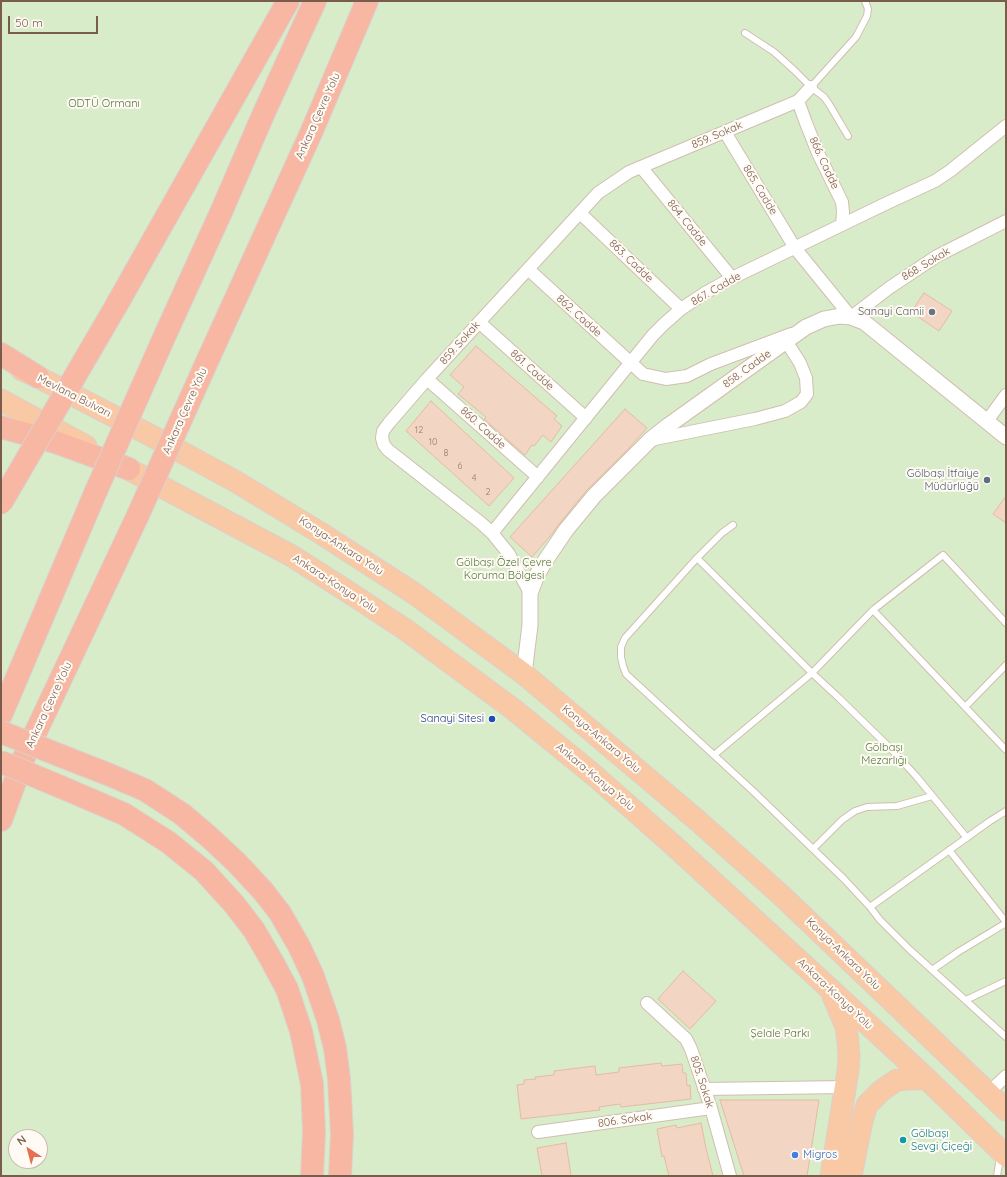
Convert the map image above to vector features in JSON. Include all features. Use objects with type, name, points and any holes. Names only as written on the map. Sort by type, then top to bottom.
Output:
[{"type":"highway","points":[[1,503],[116,306],[288,1]]},
{"type":"highway","points":[[1,715],[96,491],[315,1]]},
{"type":"highway","name":"Ankara Çevre Yolu","points":[[1,820],[24,757],[138,515],[311,133],[367,1]]},
{"type":"highway","points":[[1,354],[38,377]]},
{"type":"highway","name":"Mevlana Bulvarı","points":[[1,361],[38,377],[146,433]]},
{"type":"highway","points":[[1,400],[129,469]]},
{"type":"highway","points":[[1,427],[55,442],[129,469]]},
{"type":"highway","name":"Konya-Ankara Yolu","points":[[146,433],[235,481],[322,534],[415,594],[524,674],[698,821],[782,896],[1006,1110]]},
{"type":"highway","name":"Ankara-Konya Yolu","points":[[129,469],[298,560],[406,630],[507,705],[595,776],[678,849],[927,1079],[1003,1154]]},
{"type":"highway","points":[[1,732],[145,790],[182,814],[236,862],[263,891],[280,913],[299,946],[313,976],[328,1020],[335,1048],[339,1079],[342,1134],[340,1176]]},
{"type":"highway","points":[[1,762],[124,814],[168,842],[204,871],[234,904],[254,930],[286,989],[301,1031],[312,1084],[314,1132],[312,1176]]},
{"type":"highway","points":[[830,989],[843,1020],[848,1042],[849,1056],[831,1176]]},
{"type":"highway","points":[[851,1176],[862,1121],[867,1105],[881,1091],[897,1080],[927,1079]]},
{"type":"street","points":[[798,101],[811,87]]},
{"type":"street","name":"859. Sokak","points":[[524,674],[530,624],[530,593],[509,554],[492,533],[481,523],[388,450],[384,445],[382,438],[383,431],[478,322],[598,193],[629,172],[798,101]]},
{"type":"street","name":"866. Cadde","points":[[798,101],[818,153],[842,202],[842,225]]},
{"type":"street","name":"867. Cadde","points":[[492,533],[664,324],[681,310],[705,293],[732,278],[935,182],[1006,126]]},
{"type":"street","name":"865. Cadde","points":[[725,132],[795,248]]},
{"type":"street","name":"864. Cadde","points":[[641,167],[732,278]]},
{"type":"street","name":"863. Cadde","points":[[580,213],[681,310]]},
{"type":"street","name":"868. Sokak","points":[[851,317],[889,288],[936,256],[1006,222]]},
{"type":"street","points":[[795,248],[851,317]]},
{"type":"street","name":"862. Cadde","points":[[528,269],[643,374],[666,378],[687,376],[711,364],[799,331]]},
{"type":"street","name":"858. Cadde","points":[[530,593],[537,575],[545,561],[566,530],[594,496],[650,440],[799,331],[824,319],[840,316],[851,317],[864,322],[1006,436]]},
{"type":"street","name":"861. Cadde","points":[[478,322],[586,418]]},
{"type":"street","points":[[650,440],[763,417],[786,411],[801,402],[807,394],[806,378],[800,363],[786,341]]},
{"type":"street","name":"860. Cadde","points":[[427,379],[538,477]]},
{"type":"street","points":[[987,421],[1006,395]]},
{"type":"street","name":"805. Sokak","points":[[647,1003],[686,1040],[691,1049],[711,1108],[730,1176]]},
{"type":"street","points":[[988,1093],[1006,1076]]},
{"type":"street","points":[[704,1089],[845,1087]]},
{"type":"street","name":"806. Sokak","points":[[538,1132],[711,1108]]},
{"type":"lane","points":[[811,87],[856,37],[868,12],[865,1]]},
{"type":"lane","points":[[745,33],[774,52],[811,87],[824,97],[848,136]]},
{"type":"lane","points":[[733,525],[697,558],[625,638],[621,647],[621,657],[626,674],[813,849],[844,879],[880,920],[932,970],[1006,1037]]},
{"type":"lane","points":[[714,755],[812,673],[873,610],[943,556],[1006,623]]},
{"type":"lane","points":[[697,558],[812,673],[882,739],[916,776],[967,838]]},
{"type":"lane","points":[[873,610],[1006,750]]},
{"type":"lane","points":[[965,707],[1006,665]]},
{"type":"lane","points":[[813,849],[842,820],[855,811],[867,807],[897,806],[932,796]]},
{"type":"lane","points":[[870,907],[1006,811]]},
{"type":"lane","points":[[932,970],[1006,922],[949,850]]},
{"type":"lane","points":[[966,1000],[1006,981]]},
{"type":"lane","points":[[997,1176],[1003,1154]]},
{"type":"green space","name":"Gölbaşı Özel Çevre Koruma Bölgesi","points":[[1,1],[1006,1],[1006,1176],[1,1176]]},
{"type":"building","name":"Sanayi Camii","points":[[924,293],[952,311],[939,331],[911,312]]},
{"type":"building","points":[[476,346],[557,416],[554,419],[562,426],[551,442],[543,435],[534,446],[532,445],[525,455],[484,419],[486,417],[458,394],[464,387],[450,375]]},
{"type":"building","points":[[431,401],[514,478],[489,506],[406,431]]},
{"type":"building","points":[[625,409],[647,428],[587,490],[532,557],[510,537]]},
{"type":"building","points":[[1006,496],[1006,523],[993,514]]},
{"type":"building","points":[[683,971],[716,1001],[690,1029],[658,999]]},
{"type":"building","points":[[661,1063],[662,1066],[682,1064],[683,1073],[686,1073],[687,1086],[690,1085],[691,1099],[621,1107],[620,1104],[599,1107],[600,1110],[521,1119],[517,1085],[524,1084],[524,1080],[554,1075],[554,1071],[595,1066],[596,1075],[619,1072],[619,1068]]},
{"type":"building","points":[[720,1100],[819,1100],[807,1176],[744,1176]]},
{"type":"building","points":[[701,1123],[713,1176],[669,1176],[664,1156],[662,1157],[657,1129],[676,1125],[677,1128]]},
{"type":"building","points":[[566,1143],[571,1176],[542,1176],[537,1148]]},
{"type":"place","name":"Sanayi Camii","points":[[932,312]]},
{"type":"place","name":"Gölbaşı İtfaiye Müdürlüğü","points":[[987,480]]},
{"type":"place","name":"Sanayi Sitesi","points":[[492,719]]},
{"type":"place","name":"Gölbaşı Sevgi Çiçeği","points":[[903,1140]]},
{"type":"place","name":"Migros","points":[[795,1155]]},
{"type":"park label","name":"ODTÜ Ormanı","points":[[104,104]]},
{"type":"park label","name":"Gölbaşı Mezarlığı","points":[[884,754]]},
{"type":"park label","name":"Şelale Parkı","points":[[780,1034]]}]
